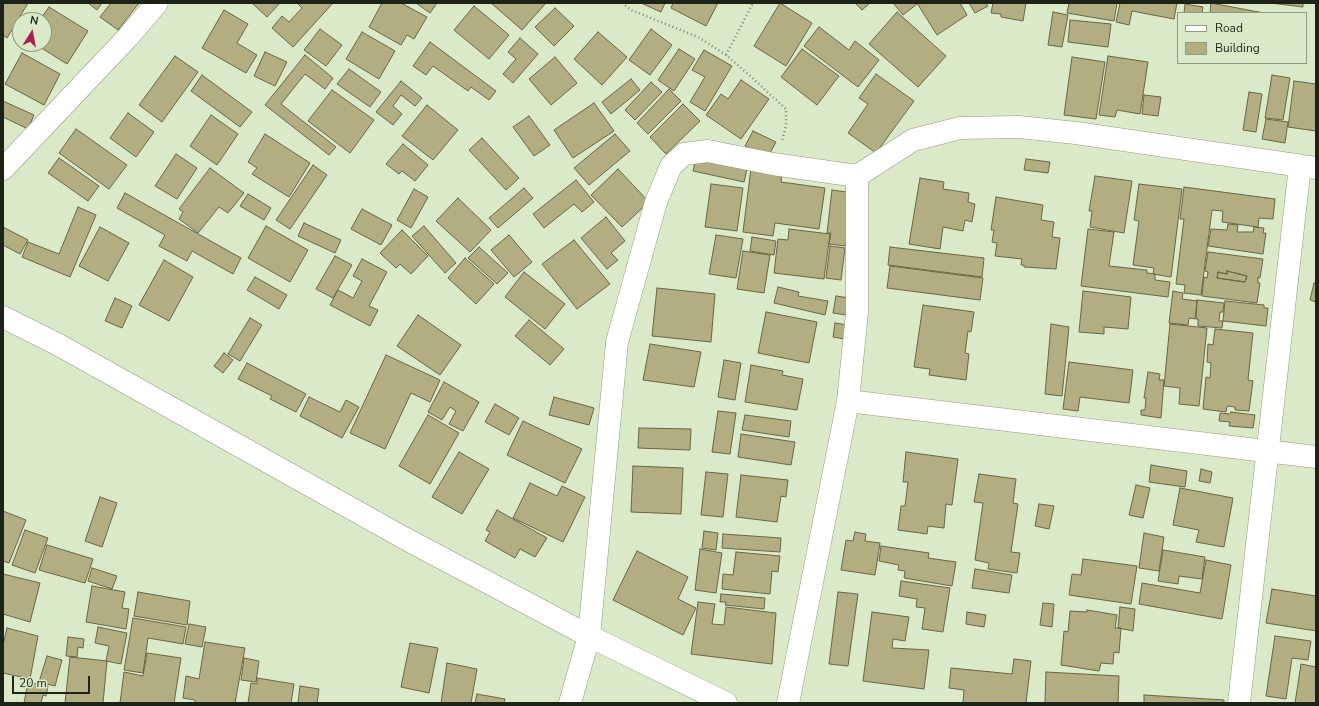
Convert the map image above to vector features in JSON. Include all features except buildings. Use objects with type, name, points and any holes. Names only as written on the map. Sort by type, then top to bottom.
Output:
[{"type":"street","points":[[3,169],[128,38],[157,3]]},
{"type":"street","points":[[570,703],[589,636],[617,342],[656,202],[671,166],[684,154],[708,151],[773,164],[857,176],[913,140],[960,128],[1019,127],[1076,133],[1308,167],[1267,450],[1239,703]]},
{"type":"street","points":[[788,703],[848,401],[857,313],[857,176]]},
{"type":"street","points":[[3,317],[57,344],[404,538],[589,636],[726,703]]},
{"type":"street","points":[[848,401],[1316,456]]},
{"type":"path","points":[[622,3],[631,10],[698,37],[726,55],[786,109],[786,125],[773,164]]},
{"type":"path","points":[[726,55],[753,3]]}]
